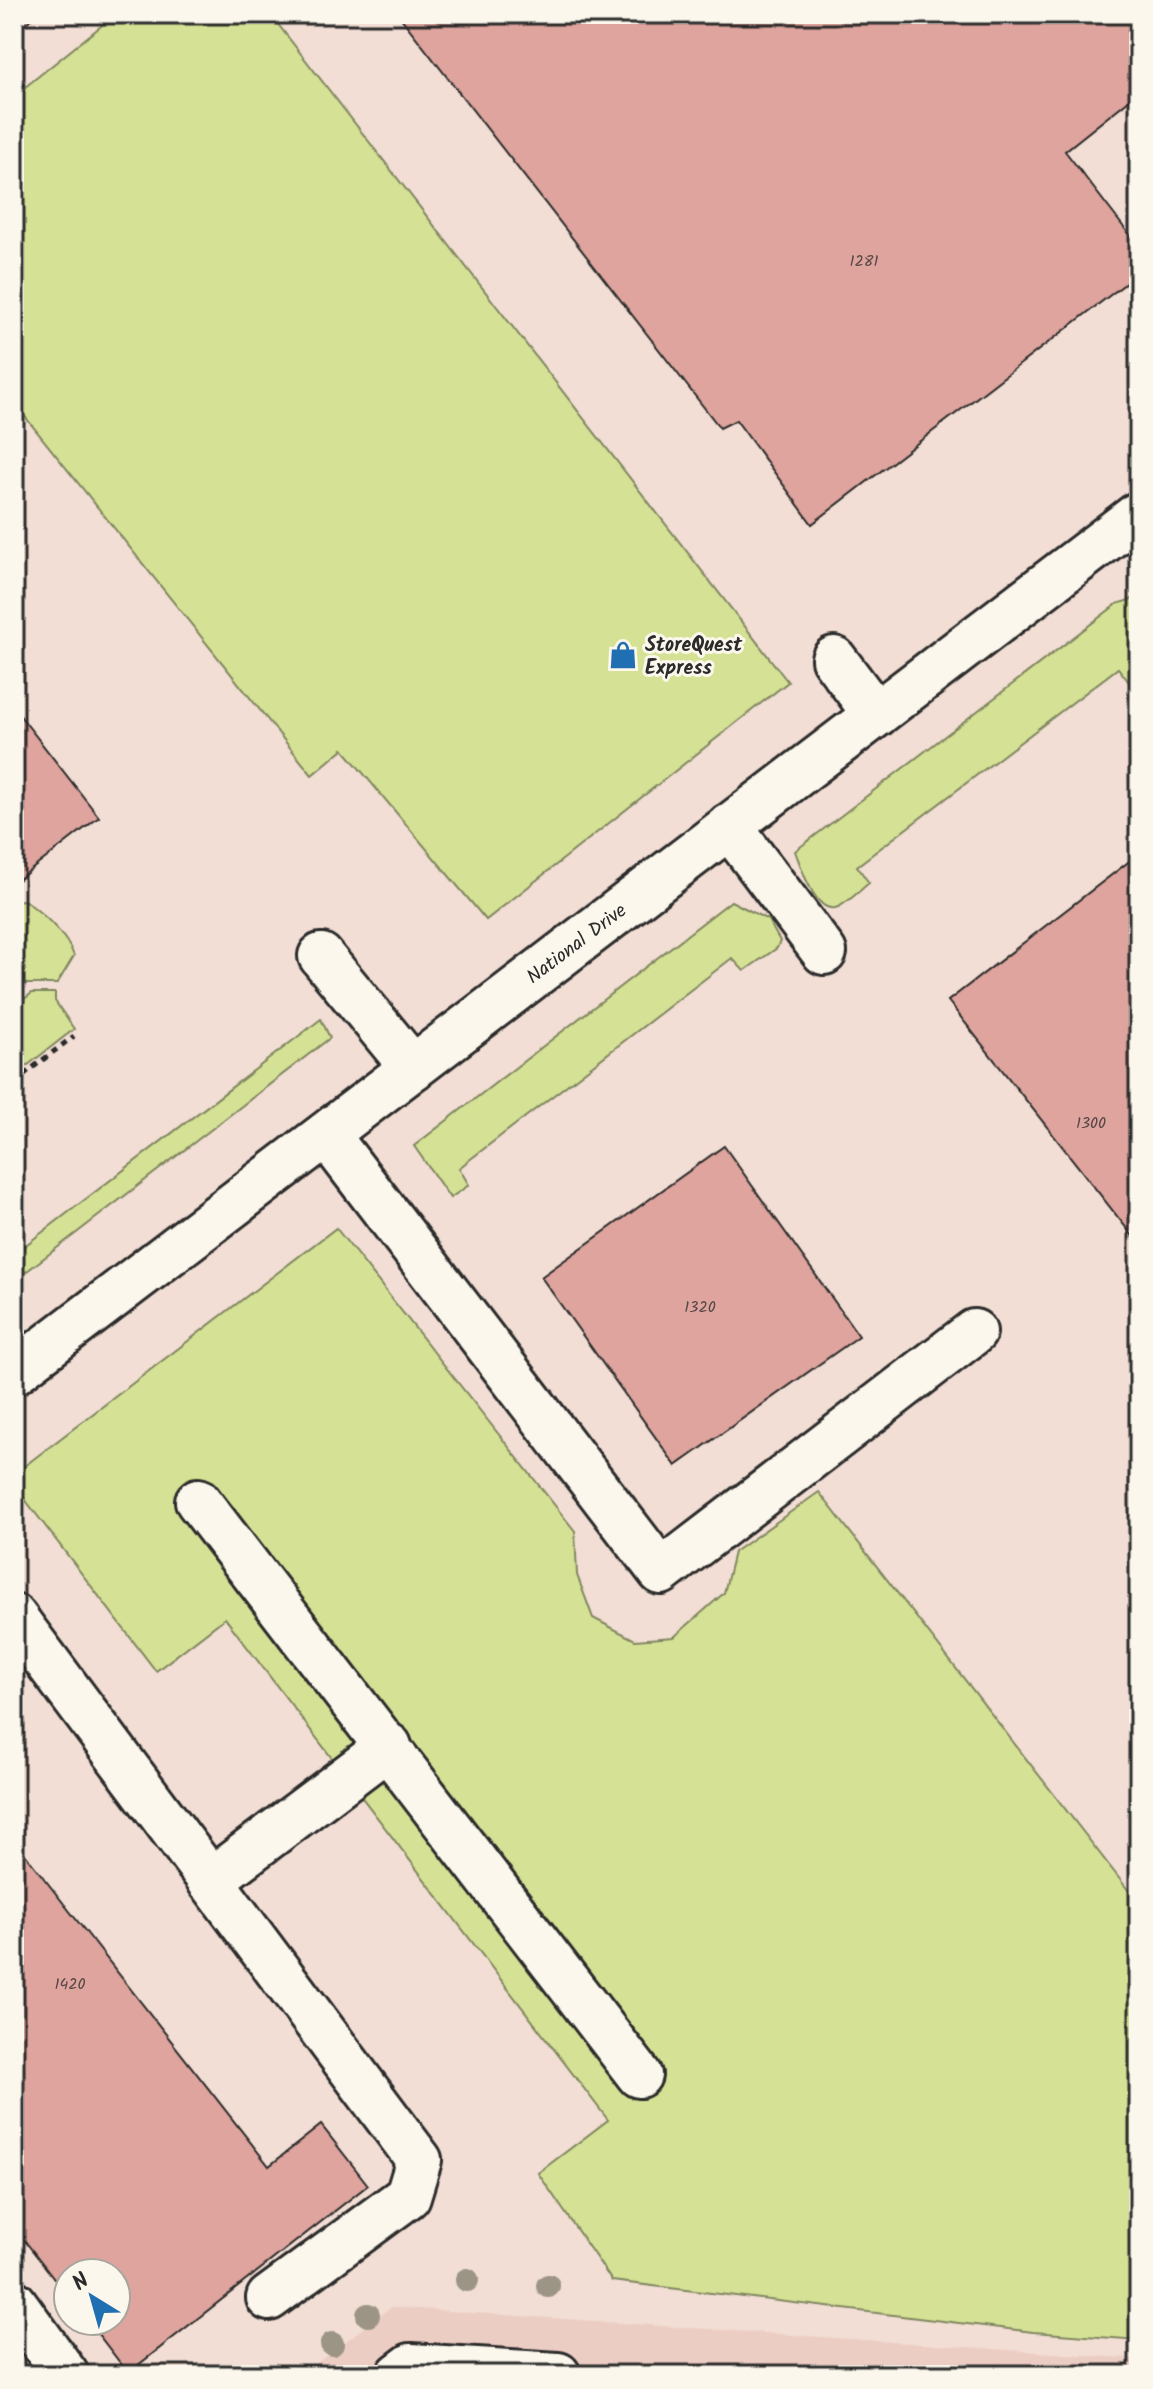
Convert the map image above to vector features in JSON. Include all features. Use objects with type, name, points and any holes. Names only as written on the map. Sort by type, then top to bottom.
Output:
[{"type":"street","name":"National Drive","points":[[14,1372],[1139,514]]},
{"type":"street","points":[[834,659],[876,715]]},
{"type":"street","points":[[729,826],[824,952]]},
{"type":"street","points":[[321,956],[413,1068]]},
{"type":"street","points":[[326,1134],[661,1572],[974,1332]]},
{"type":"street","points":[[198,1501],[639,2075]]},
{"type":"street","points":[[14,1617],[419,2160],[408,2196],[269,2298]]},
{"type":"street","points":[[210,1881],[389,1746]]},
{"type":"street","points":[[14,2303],[66,2375]]},
{"type":"street","points":[[399,2375],[411,2366],[558,2375]]},
{"type":"path","points":[[14,1082],[74,1036]]},
{"type":"shaded area","points":[[391,2307],[1139,2359],[1139,2375],[301,2375]]},
{"type":"green space","points":[[116,14],[270,14],[788,682],[486,920],[343,749],[312,775],[14,403],[14,96]]},
{"type":"green space","points":[[1139,597],[1139,688],[1136,691],[1118,668],[857,866],[869,883],[850,899],[830,908],[816,898],[795,851],[1117,604]]},
{"type":"green space","points":[[24,900],[59,932],[74,956],[57,984],[26,984],[14,969],[14,901]]},
{"type":"green space","points":[[731,901],[768,920],[780,941],[777,948],[744,971],[732,958],[459,1168],[469,1185],[450,1198],[414,1146]]},
{"type":"green space","points":[[32,993],[55,993],[55,1001],[74,1029],[14,1076],[14,1007]]},
{"type":"green space","points":[[321,1019],[330,1038],[14,1281],[14,1254]]},
{"type":"green space","points":[[336,1228],[575,1531],[577,1575],[593,1618],[635,1640],[674,1637],[724,1593],[734,1552],[819,1492],[1139,1904],[1139,2340],[1033,2332],[612,2281],[538,2173],[608,2120],[225,1618],[156,1671],[14,1485],[14,1474]]},
{"type":"building","points":[[14,14],[38,14],[14,32]]},
{"type":"building","points":[[398,14],[1139,14],[1139,92],[1065,151],[1139,247],[1139,273],[812,524],[736,420],[720,428]]},
{"type":"building","points":[[14,708],[99,817],[14,883]]},
{"type":"building","points":[[1131,860],[1139,870],[1139,1244],[948,1001]]},
{"type":"building","points":[[724,1146],[859,1336],[676,1466],[541,1277]]},
{"type":"building","points":[[14,1707],[25,1722],[14,1731]]},
{"type":"building","points":[[14,1840],[269,2166],[321,2125],[368,2185],[128,2373],[100,2337],[132,2337],[132,2257],[52,2257],[52,2276],[14,2227]]},
{"type":"place","name":"StoreQuest Express","points":[[623,655]]}]
